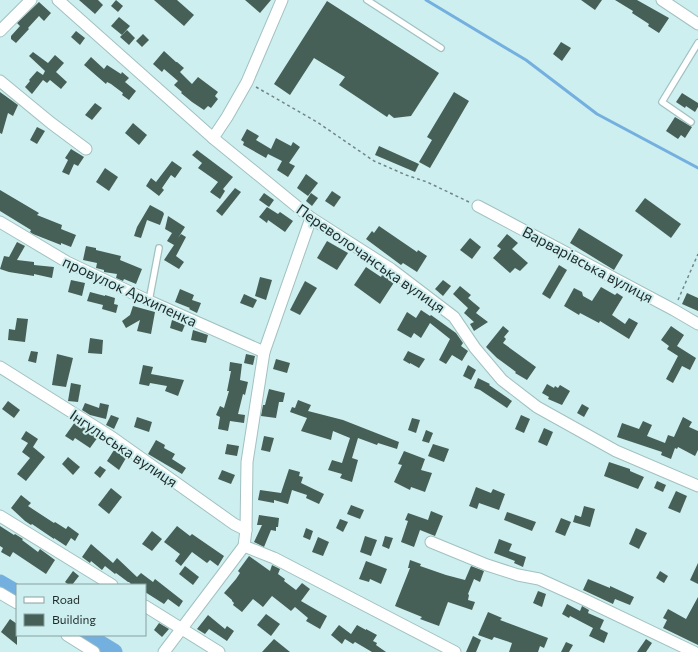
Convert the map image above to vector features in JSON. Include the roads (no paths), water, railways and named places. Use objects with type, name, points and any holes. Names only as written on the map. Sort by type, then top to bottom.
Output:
[{"type":"street","points":[[0,31],[31,0]]},
{"type":"street","name":"Переволочанська вулиця","points":[[58,0],[213,138],[310,218],[391,269],[454,317],[475,348],[502,380],[537,407],[616,452],[698,486]]},
{"type":"street","points":[[213,138],[247,82],[282,0]]},
{"type":"street","points":[[662,0],[698,24]]},
{"type":"street","points":[[0,81],[51,123],[86,149]]},
{"type":"street","name":"Варварівська вулиця","points":[[478,206],[698,324]]},
{"type":"street","points":[[164,652],[244,546],[246,530],[247,462],[264,352],[310,218]]},
{"type":"street","name":"провулок Архипенка","points":[[0,222],[67,262],[149,301],[264,352]]},
{"type":"street","name":"Інгульська вулиця","points":[[0,367],[113,438],[234,524],[246,530]]},
{"type":"street","points":[[0,516],[110,584]]},
{"type":"street","points":[[431,542],[487,565],[518,575],[539,579],[694,652]]},
{"type":"street","points":[[244,546],[274,558],[455,652]]},
{"type":"street","points":[[0,592],[16,602]]},
{"type":"street","points":[[146,607],[219,652]]},
{"type":"street","points":[[69,636],[94,652]]},
{"type":"lane","points":[[367,0],[441,48]]},
{"type":"lane","points":[[691,122],[662,102],[698,42]]},
{"type":"lane","points":[[149,301],[159,248]]},
{"type":"waterway","points":[[426,0],[526,60],[597,114],[698,168]]},
{"type":"waterway","points":[[0,583],[16,592]]},
{"type":"waterway","points":[[88,636],[114,652]]}]
